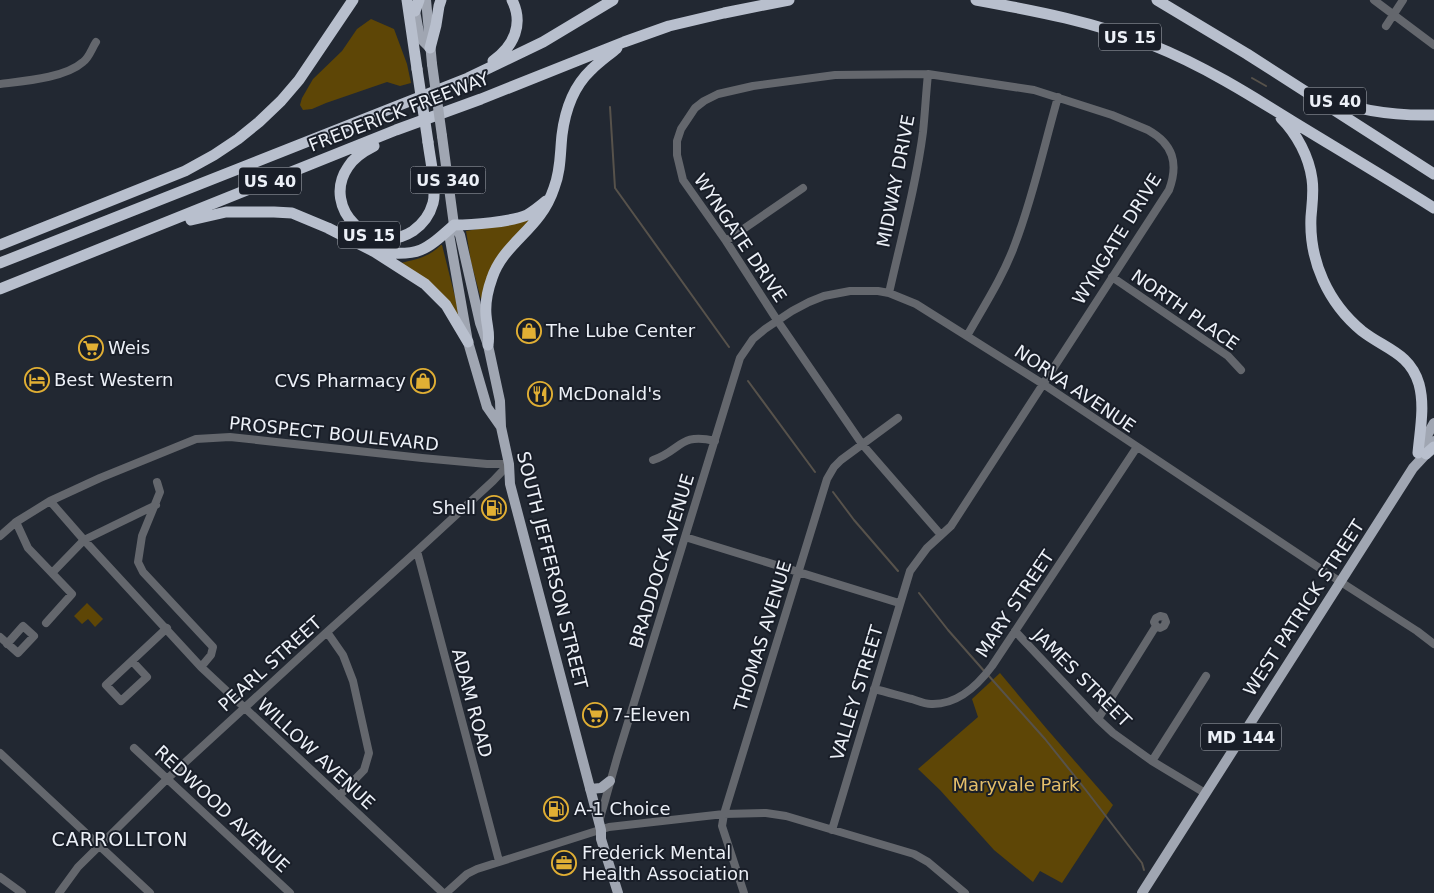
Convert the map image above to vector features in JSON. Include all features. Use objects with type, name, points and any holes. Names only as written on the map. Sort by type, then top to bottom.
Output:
[{"type":"highway","points":[[0,245],[184,171],[214,155],[238,139],[281,101],[299,80],[354,0]]},
{"type":"highway","name":"US 15","points":[[396,130],[378,144],[360,154],[349,165],[342,180],[341,196],[343,207],[358,228],[373,236],[389,238],[404,235],[418,226],[428,214],[434,194],[407,0]]},
{"type":"highway","points":[[414,6],[419,0]]},
{"type":"highway","points":[[430,48],[441,0]]},
{"type":"highway","points":[[468,78],[497,58],[511,44],[515,36],[518,19],[512,0]]},
{"type":"highway","name":"FREDERICK FREEWAY","points":[[0,263],[468,78],[543,42],[613,0]]},
{"type":"highway","name":"FREDERICK FREEWAY","points":[[0,289],[144,233],[396,130],[481,99],[624,42],[669,26],[789,0]]},
{"type":"highway","name":"US 15","points":[[976,0],[1090,23],[1174,54],[1272,108],[1434,208]]},
{"type":"highway","name":"US 15","points":[[1157,0],[1246,54],[1434,174]]},
{"type":"highway","points":[[488,345],[489,333],[486,308],[494,272],[504,254],[540,216],[554,188],[560,169],[564,121],[573,95],[592,68],[624,42]]},
{"type":"highway","name":"US 40","points":[[1246,54],[1307,90],[1342,104],[1394,114],[1434,114]]},
{"type":"highway","points":[[1272,108],[1291,128],[1309,166],[1314,195],[1311,218],[1312,244],[1318,268],[1328,291],[1353,323],[1373,339],[1406,360],[1417,378],[1426,451]]},
{"type":"highway","points":[[375,252],[405,254],[416,252],[434,243],[454,225],[468,225],[526,215],[549,199]]},
{"type":"highway","points":[[144,233],[226,212],[292,213],[328,228],[375,252],[412,275],[446,305],[468,342]]},
{"type":"highway","points":[[0,254],[24,254]]},
{"type":"main road","name":"US 340","points":[[426,0],[430,48]]},
{"type":"main road","name":"SOUTH JEFFERSON STREET","points":[[414,6],[420,38],[430,48],[454,225],[460,235],[480,323],[488,345],[500,401],[501,427],[509,464],[510,484],[600,827],[601,839],[618,893]]},
{"type":"main road","name":"SOUTH JEFFERSON STREET","points":[[454,225],[449,234],[468,342],[486,407],[501,427]]},
{"type":"main road","name":"WEST PATRICK STREET","points":[[1426,451],[1434,423]]},
{"type":"main road","name":"WEST PATRICK STREET","points":[[1142,893],[1413,468],[1434,441]]},
{"type":"main road","points":[[590,789],[601,788],[610,781]]},
{"type":"street","points":[[1374,0],[1434,45]]},
{"type":"street","points":[[1386,26],[1403,0]]},
{"type":"street","points":[[0,84],[44,77],[69,70],[84,62],[96,42]]},
{"type":"street","name":"WYNGATE DRIVE","points":[[913,565],[951,526],[1169,190],[1175,169],[1173,159],[1164,142],[1148,130],[1058,97],[1034,90],[928,74],[835,75],[753,86],[718,94],[704,101],[695,108],[681,129],[677,141],[677,155],[682,180],[726,241],[777,320],[862,444],[941,535]]},
{"type":"street","name":"MIDWAY DRIVE","points":[[889,293],[912,194],[923,132],[928,74]]},
{"type":"street","points":[[967,336],[998,280],[1014,246],[1027,210],[1058,97]]},
{"type":"street","points":[[726,241],[803,188]]},
{"type":"street","name":"NORTH PLACE","points":[[1112,277],[1228,356],[1240,370]]},
{"type":"street","name":"NORVA AVENUE","points":[[777,320],[809,302],[830,294],[850,291],[864,290],[889,293],[916,304],[1043,384],[1434,644]]},
{"type":"street","name":"BRADDOCK AVENUE","points":[[600,827],[610,781],[740,358],[753,339],[777,320]]},
{"type":"street","name":"THOMAS AVENUE","points":[[744,893],[722,826],[724,814],[827,478],[841,460],[898,418]]},
{"type":"street","name":"PROSPECT BOULEVARD","points":[[0,536],[16,522],[50,501],[100,478],[196,439],[230,436],[438,460],[509,464]]},
{"type":"street","points":[[653,460],[692,438],[705,438],[715,441]]},
{"type":"street","name":"MARY STREET","points":[[874,689],[928,704],[950,701],[970,690],[983,678],[1137,447]]},
{"type":"street","name":"PEARL STREET","points":[[59,893],[78,867],[167,779],[493,481],[509,464]]},
{"type":"street","points":[[157,482],[160,492],[142,536],[138,562],[144,572],[213,647],[211,655],[201,666]]},
{"type":"street","name":"WILLOW AVENUE","points":[[50,501],[201,666],[444,893]]},
{"type":"street","points":[[52,573],[84,540],[156,504]]},
{"type":"street","points":[[16,522],[28,548],[72,594],[46,623]]},
{"type":"street","points":[[685,537],[900,603]]},
{"type":"street","name":"ADAM ROAD","points":[[417,551],[499,862]]},
{"type":"street","name":"VALLEY STREET","points":[[832,830],[913,565]]},
{"type":"street","points":[[1098,719],[1156,626]]},
{"type":"street","points":[[132,661],[147,676],[121,701],[106,685],[167,628]]},
{"type":"street","name":"JAMES STREET","points":[[1015,631],[1098,719],[1124,742],[1152,762],[1205,793]]},
{"type":"street","points":[[327,632],[343,655],[353,681],[369,753],[364,770],[339,796]]},
{"type":"street","points":[[0,637],[7,644]]},
{"type":"street","points":[[1152,762],[1206,676]]},
{"type":"street","name":"REDWOOD AVENUE","points":[[134,748],[290,893]]},
{"type":"street","points":[[0,753],[150,893]]},
{"type":"street","points":[[444,893],[467,874],[600,827],[747,813],[786,816],[914,854],[928,862],[965,893]]},
{"type":"street","points":[[0,878],[22,893]]},
{"type":"green space","points":[[371,19],[394,29],[407,64],[411,83],[400,86],[387,82],[312,109],[303,110],[300,105],[302,98],[313,79],[342,51],[357,29]]},
{"type":"green space","points":[[535,215],[518,233],[482,303],[471,262],[466,231],[519,222]]},
{"type":"green space","points":[[441,245],[460,317],[401,263],[427,255]]},
{"type":"green space","points":[[87,603],[103,619],[95,627],[88,619],[82,624],[74,616]]},
{"type":"green space","name":"Maryvale Park","points":[[1000,673],[1113,805],[1062,883],[1040,871],[1033,882],[994,850],[940,790],[918,769],[978,717],[972,699]]},
{"type":"waterway","points":[[1252,78],[1266,86]]},
{"type":"waterway","points":[[610,107],[615,188],[729,347]]},
{"type":"waterway","points":[[748,381],[815,472]]},
{"type":"waterway","points":[[833,492],[854,520],[898,571]]},
{"type":"waterway","points":[[919,593],[985,672]]},
{"type":"waterway","points":[[988,675],[1045,739],[1142,863],[1144,870]]},
{"type":"place","name":"The Lube Center","points":[[529,331]]},
{"type":"place","name":"Weis","points":[[91,348]]},
{"type":"place","name":"Best Western","points":[[37,380]]},
{"type":"place","name":"CVS Pharmacy","points":[[423,381]]},
{"type":"place","name":"McDonald's","points":[[540,394]]},
{"type":"place","name":"Shell","points":[[494,508]]},
{"type":"place","name":"7-Eleven","points":[[595,715]]},
{"type":"place","name":"A-1 Choice","points":[[556,809]]},
{"type":"place","name":"Frederick Mental Health Association","points":[[564,863]]},
{"type":"district","name":"CARROLLTON","points":[[120,839]]}]
